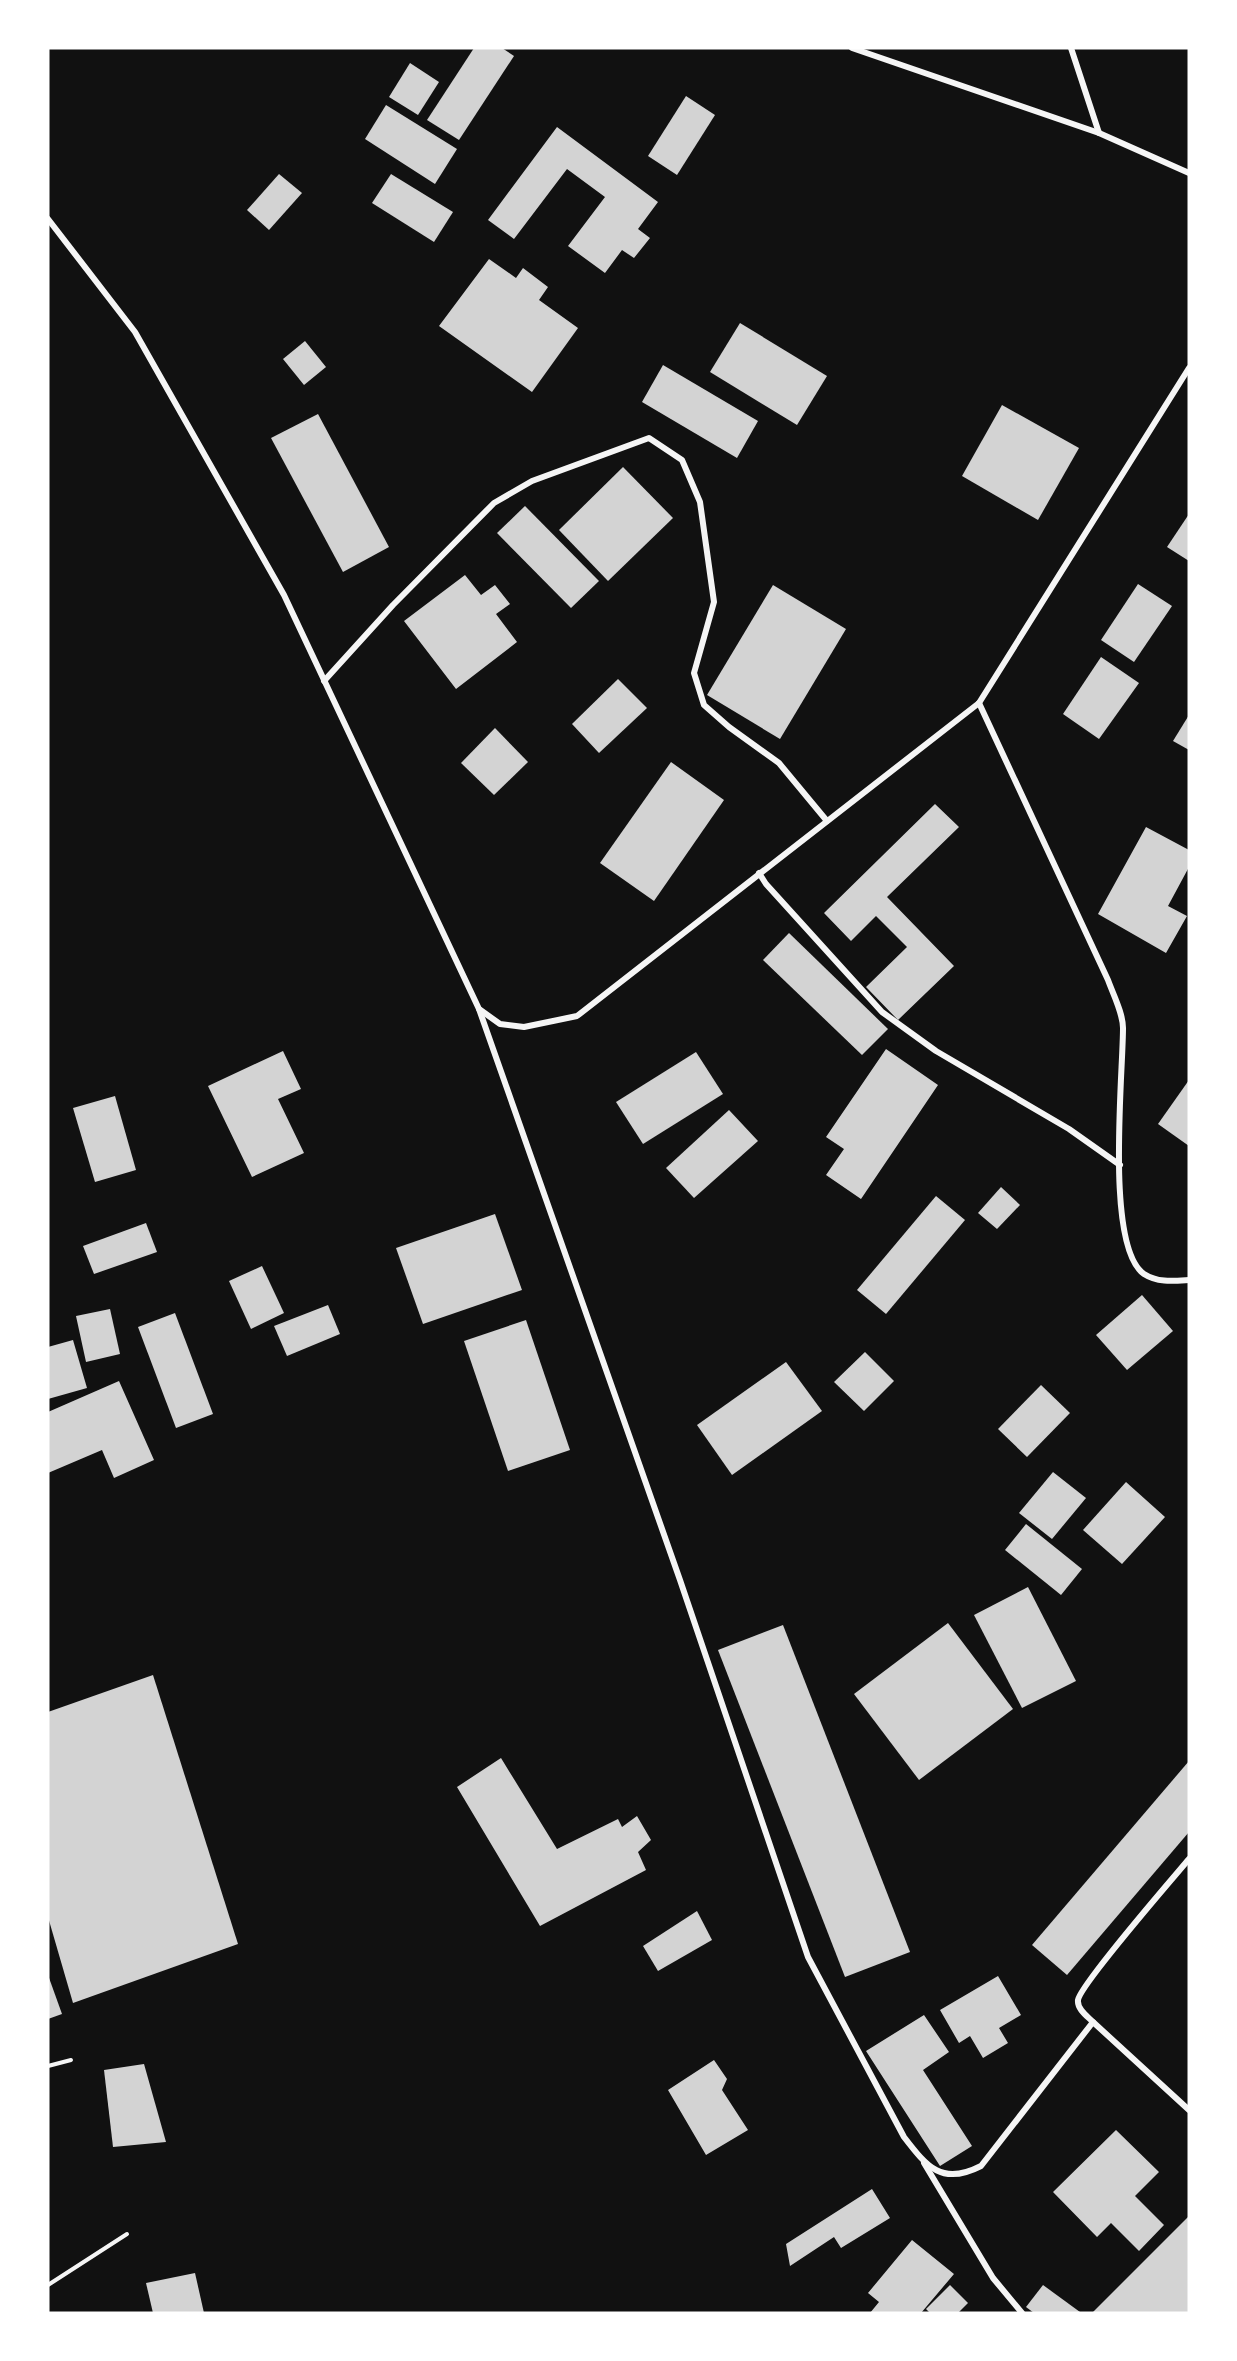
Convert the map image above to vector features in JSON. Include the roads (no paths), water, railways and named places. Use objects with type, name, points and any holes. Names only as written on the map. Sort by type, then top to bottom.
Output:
[{"type":"street","points":[[852,48],[1099,133],[1189,173]]},
{"type":"street","points":[[1071,48],[1099,133]]},
{"type":"street","points":[[48,219],[135,332],[284,595],[479,1009],[680,1580],[808,1957],[904,2137],[924,2162],[993,2278],[1022,2313]]},
{"type":"street","points":[[479,1009],[500,1024],[524,1027],[577,1016],[980,703],[1189,368]]},
{"type":"street","points":[[324,681],[393,605],[494,503],[532,481],[649,438],[682,460],[700,502],[714,602],[694,673],[705,705],[729,727],[779,763],[827,821]]},
{"type":"street","points":[[980,703],[1108,980],[1123,1025],[1119,1081],[1120,1192],[1128,1247],[1136,1266],[1145,1275],[1169,1282],[1189,1280]]},
{"type":"street","points":[[759,873],[774,893],[882,1012],[936,1051],[1069,1129],[1120,1165]]},
{"type":"street","points":[[1189,1859],[1095,1973],[1079,1996],[1078,2002],[1080,2008],[1093,2022],[1189,2110]]},
{"type":"street","points":[[924,2162],[946,2174],[965,2174],[981,2166],[1093,2022]]}]
